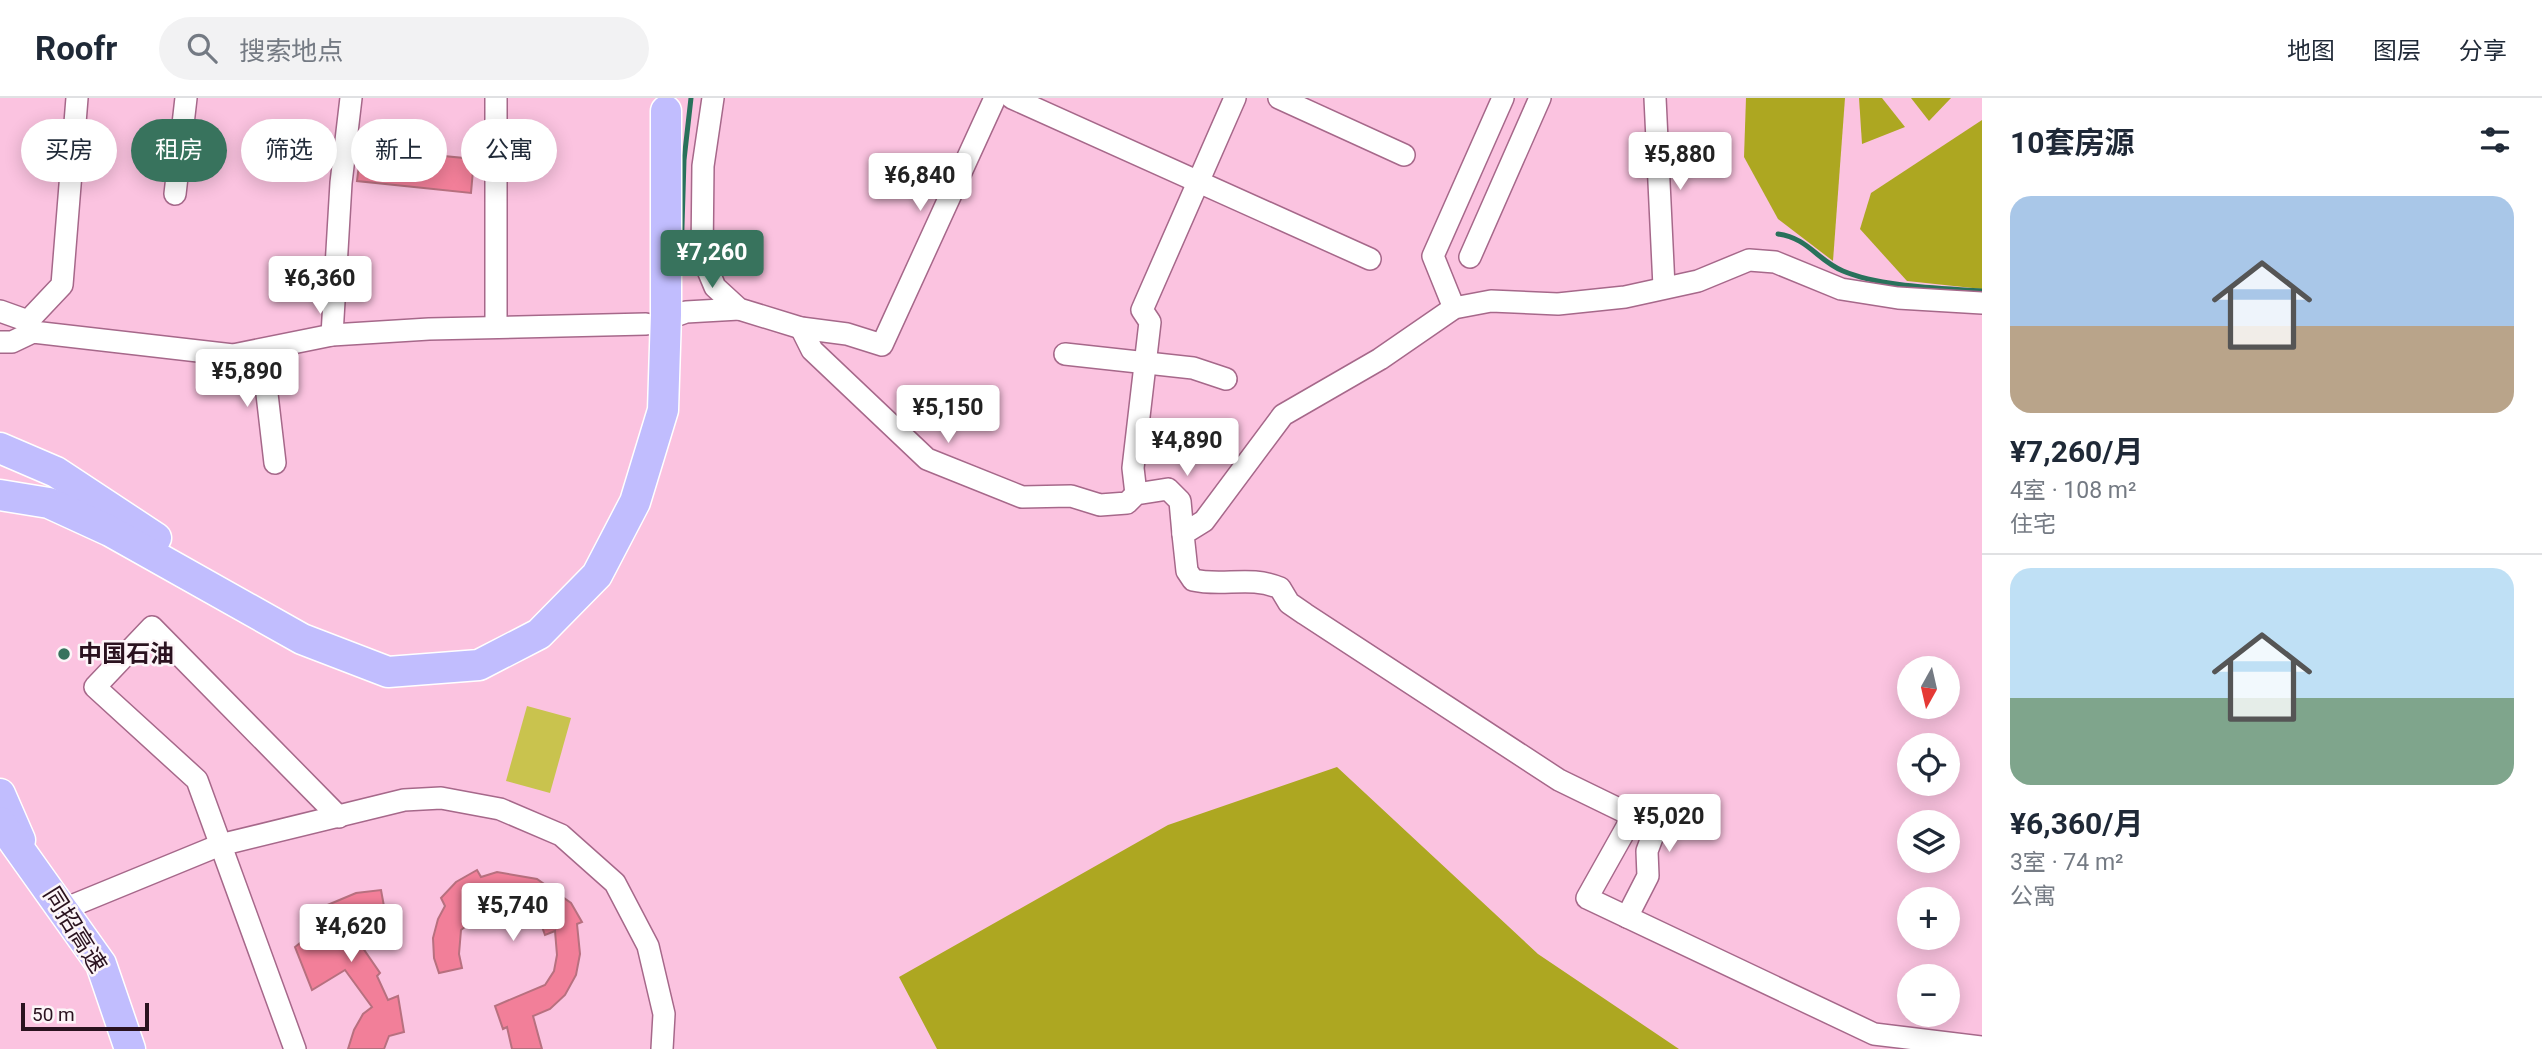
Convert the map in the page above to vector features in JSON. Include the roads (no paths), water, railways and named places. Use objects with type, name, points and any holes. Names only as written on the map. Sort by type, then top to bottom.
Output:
[{"type":"highway","points":[[0,448],[56,472],[125,515],[253,608],[302,639],[388,672],[479,666],[539,634],[597,575],[635,502],[663,410],[666,105]]},
{"type":"highway","points":[[0,495],[49,503],[110,531],[253,608]]},
{"type":"highway","points":[[0,794],[27,856]]},
{"type":"highway","name":"同招高速","points":[[0,822],[27,856],[101,964],[130,1049]]},
{"type":"street","points":[[0,342],[12,342],[30,327],[62,285],[77,98]]},
{"type":"street","points":[[175,194],[186,98]]},
{"type":"street","points":[[332,335],[341,183],[351,98]]},
{"type":"street","points":[[496,98],[496,327]]},
{"type":"street","points":[[713,98],[703,166],[702,256],[715,287],[739,309]]},
{"type":"street","points":[[679,315],[739,309],[801,328],[847,334],[882,345],[995,98]]},
{"type":"street","points":[[1012,98],[1370,259]]},
{"type":"street","points":[[1136,494],[1133,468],[1150,322],[1142,310],[1235,98]]},
{"type":"street","points":[[1279,98],[1404,155]]},
{"type":"street","points":[[1454,308],[1433,256],[1503,98]]},
{"type":"street","points":[[1470,257],[1540,98]]},
{"type":"street","points":[[1655,98],[1664,287]]},
{"type":"street","points":[[1183,534],[1204,521],[1283,415],[1380,359],[1454,308],[1491,301],[1558,304],[1625,297],[1698,281],[1749,260],[1774,262],[1841,289],[1898,298],[1982,303]]},
{"type":"street","points":[[0,311],[30,327],[233,355],[332,335],[496,327],[646,324]]},
{"type":"street","points":[[801,328],[812,350],[927,459],[1022,497],[1071,496],[1100,505],[1127,503],[1136,494],[1168,489],[1180,501],[1187,571],[1193,580],[1207,583],[1250,579],[1280,588],[1289,603],[1559,780],[1657,827],[1647,851],[1648,876],[1627,917]]},
{"type":"street","points":[[262,351],[275,463]]},
{"type":"street","points":[[1065,354],[1193,368],[1226,379]]},
{"type":"street","points":[[295,1049],[197,780],[95,687],[152,627],[339,817]]},
{"type":"street","points":[[64,909],[220,845],[404,800],[441,798],[500,809],[561,835],[615,883],[648,946],[664,1014],[662,1049]]},
{"type":"street","points":[[1633,816],[1587,898],[1874,1034],[1982,1046]]},
{"type":"waterway","points":[[681,259],[684,160],[691,98]]},
{"type":"waterway","points":[[1778,234],[1797,240],[1834,266],[1858,276],[1911,286],[1982,291]]},
{"type":"place","name":"中国石油","points":[[64,654]]}]
